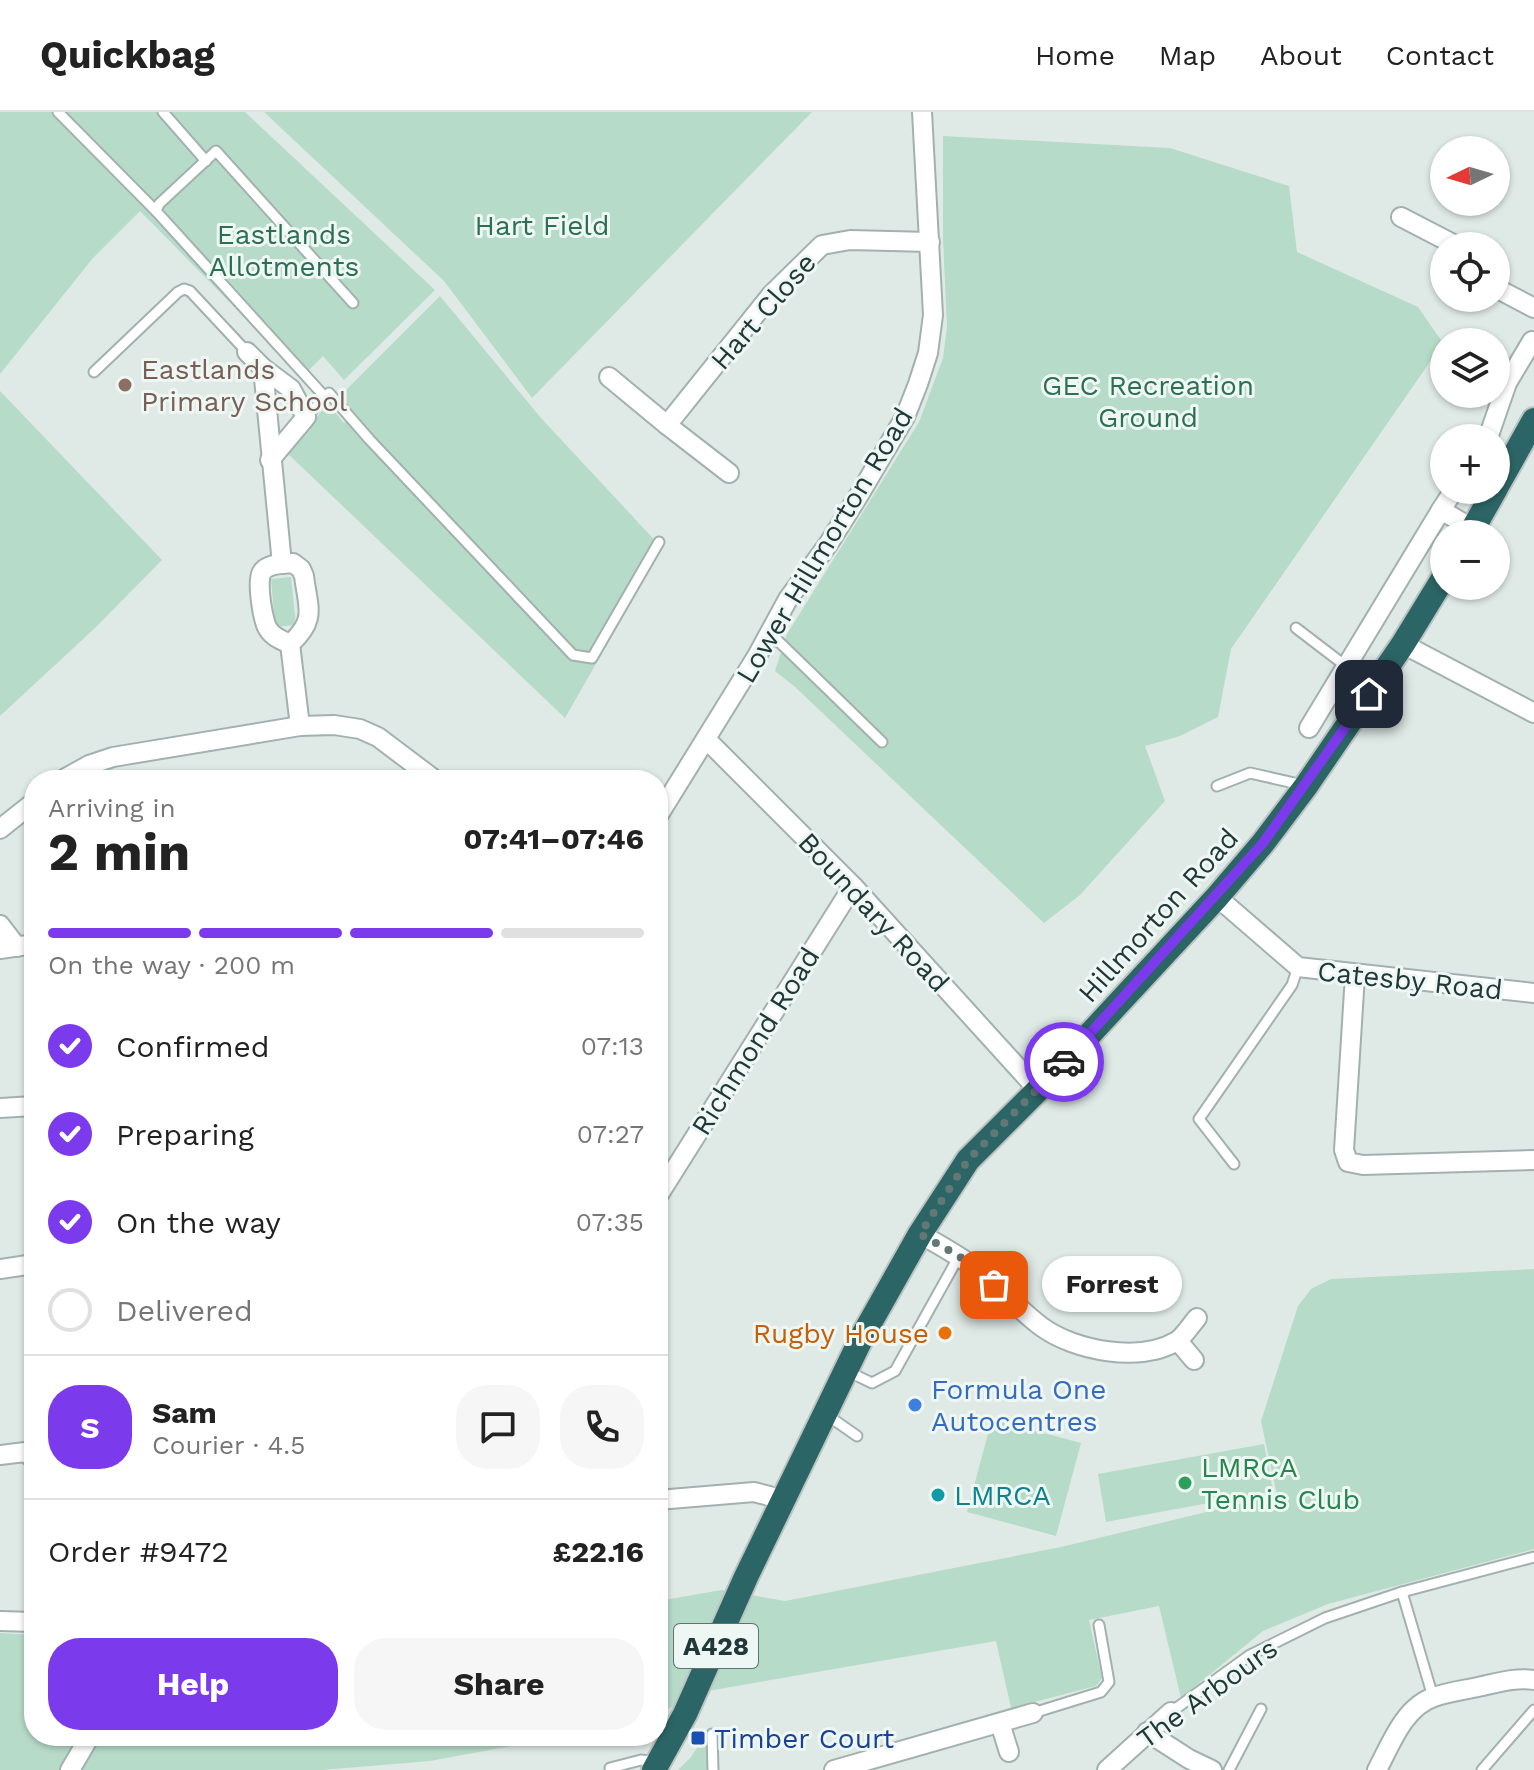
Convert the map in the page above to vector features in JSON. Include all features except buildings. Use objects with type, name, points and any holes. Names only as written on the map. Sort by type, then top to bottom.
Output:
[{"type":"highway","points":[[1510,462],[1534,420]]},
{"type":"highway","name":"Hillmorton Road","points":[[668,1744],[846,1370],[920,1234],[968,1160],[1038,1090],[1263,843],[1306,786],[1430,600]]},
{"type":"highway","name":"Hillmorton Road","points":[[656,1766],[667,1746]]},
{"type":"street","name":"Lower Hillmorton Road","points":[[668,800],[788,599],[829,543],[905,417],[928,353],[931,327],[930,242],[922,112]]},
{"type":"street","points":[[1401,217],[1430,232]]},
{"type":"street","name":"Hart Close","points":[[667,425],[772,294],[822,245],[850,240],[930,242]]},
{"type":"street","points":[[1510,295],[1534,308]]},
{"type":"street","points":[[1510,369],[1532,341]]},
{"type":"street","points":[[247,352],[291,389],[306,417],[270,460]]},
{"type":"street","points":[[263,368],[282,564]]},
{"type":"street","points":[[609,377],[729,473]]},
{"type":"street","points":[[1309,728],[1445,504]]},
{"type":"street","points":[[1441,510],[1455,520]]},
{"type":"street","points":[[293,563],[304,576],[310,621],[303,633],[290,644],[275,637],[265,627],[259,579],[262,571],[271,565],[293,563]]},
{"type":"street","points":[[290,644],[300,726]]},
{"type":"street","points":[[1403,644],[1534,713]]},
{"type":"street","points":[[80,770],[113,757],[300,726],[334,725],[360,729],[378,737],[422,770]]},
{"type":"street","name":"Boundary Road","points":[[706,739],[853,886],[1038,1090]]},
{"type":"street","points":[[0,829],[24,810]]},
{"type":"street","name":"Richmond Road","points":[[668,1180],[853,886]]},
{"type":"street","name":"Catesby Road","points":[[1217,897],[1298,967],[1534,993]]},
{"type":"street","points":[[0,925],[17,947]]},
{"type":"street","points":[[1355,975],[1344,1150],[1348,1162],[1363,1165],[1534,1160]]},
{"type":"street","points":[[0,1108],[24,1107]]},
{"type":"street","points":[[920,1234],[978,1270],[1043,1328],[1093,1349],[1111,1352],[1147,1350],[1178,1341],[1197,1318]]},
{"type":"street","points":[[0,1269],[24,1265]]},
{"type":"street","points":[[1178,1341],[1194,1360]]},
{"type":"street","points":[[0,1455],[24,1453]]},
{"type":"street","points":[[668,1499],[754,1492],[784,1500]]},
{"type":"street","points":[[0,1621],[24,1622]]},
{"type":"street","points":[[1377,1770],[1408,1716],[1420,1703],[1433,1697],[1507,1680],[1534,1680]]},
{"type":"street","name":"The Arbours","points":[[1107,1770],[1171,1712]]},
{"type":"street","points":[[834,1770],[992,1732],[1033,1713]]},
{"type":"street","points":[[992,1732],[1009,1752]]},
{"type":"street","points":[[1147,1732],[1187,1765],[1212,1770]]},
{"type":"street","points":[[70,1770],[84,1746]]},
{"type":"lane","points":[[58,112],[156,211],[325,397]]},
{"type":"lane","points":[[163,112],[206,161]]},
{"type":"lane","points":[[156,211],[159,204],[216,151],[353,303]]},
{"type":"lane","points":[[94,372],[184,289],[190,291],[247,352]]},
{"type":"lane","points":[[306,417],[329,393],[573,655],[592,658],[659,542]]},
{"type":"lane","points":[[1296,628],[1347,667]]},
{"type":"lane","points":[[770,633],[882,742]]},
{"type":"lane","points":[[1217,786],[1250,773],[1306,786]]},
{"type":"lane","points":[[1234,1164],[1199,1119],[1292,985],[1298,967]]},
{"type":"lane","points":[[846,1370],[872,1383],[895,1371],[959,1256]]},
{"type":"lane","points":[[824,1414],[857,1436]]},
{"type":"lane","name":"The Arbours","points":[[1171,1712],[1250,1655],[1325,1618],[1402,1592],[1534,1557]]},
{"type":"lane","points":[[1402,1592],[1433,1697]]},
{"type":"lane","points":[[1033,1713],[1101,1692],[1109,1682],[1099,1625]]},
{"type":"lane","points":[[1229,1770],[1261,1709]]},
{"type":"lane","points":[[1482,1770],[1534,1710]]},
{"type":"lane","points":[[712,1734],[713,1770]]},
{"type":"lane","points":[[610,1768],[641,1760],[656,1766]]},
{"type":"green space","name":"Eastlands Allotments","points":[[0,112],[245,112],[435,290],[344,380],[323,356],[308,371],[267,324],[259,332],[140,211],[93,258],[0,374]]},
{"type":"green space","name":"Hart Field","points":[[264,112],[812,112],[532,398],[444,281]]},
{"type":"green space","name":"GEC Recreation Ground","points":[[943,136],[1170,148],[1289,186],[1297,252],[1418,307],[1433,328],[1430,328],[1430,362],[1231,649],[1218,717],[1180,736],[1145,746],[1165,801],[1080,895],[1044,923],[775,671],[787,634],[919,422],[943,358],[947,326]]},
{"type":"green space","points":[[440,296],[541,418],[662,548],[565,718],[286,452],[328,404],[344,423],[353,414],[340,396]]},
{"type":"green space","points":[[0,391],[162,560],[95,628],[0,716]]},
{"type":"green space","points":[[291,577],[296,625],[275,627],[271,579]]},
{"type":"green space","points":[[1534,1269],[1534,1549],[1328,1604],[1263,1631],[1181,1698],[1159,1606],[1089,1620],[1102,1678],[1096,1686],[1011,1708],[996,1641],[702,1692],[668,1709],[668,1599],[722,1590],[785,1601],[1061,1547],[1277,1495],[1261,1421],[1298,1306],[1311,1289],[1331,1279]]},
{"type":"green space","points":[[992,1419],[1081,1443],[1056,1536],[967,1512]]},
{"type":"green space","name":"LMRCA Tennis Club","points":[[1264,1444],[1273,1491],[1106,1522],[1098,1474]]},
{"type":"green space","points":[[0,1633],[24,1634],[24,1746],[511,1746],[430,1761],[322,1770],[0,1770]]},
{"type":"green space","points":[[707,1732],[709,1770],[678,1770],[691,1757]]},
{"type":"way so far","points":[[994,1285],[959,1256],[920,1234],[968,1160],[1064,1062]]},
{"type":"place","name":"Eastlands Primary School","points":[[125,385]]},
{"type":"place","name":"Forrest","points":[[994,1285]]},
{"type":"place","name":"Rugby House","points":[[945,1333]]},
{"type":"place","name":"Formula One Autocentres","points":[[915,1405]]},
{"type":"place","name":"LMRCA Tennis Club","points":[[1185,1483]]},
{"type":"place","name":"LMRCA","points":[[938,1495]]},
{"type":"place","name":"Timber Court","points":[[698,1738]]},
{"type":"route","points":[[1064,1062],[1263,843],[1369,694]]}]
